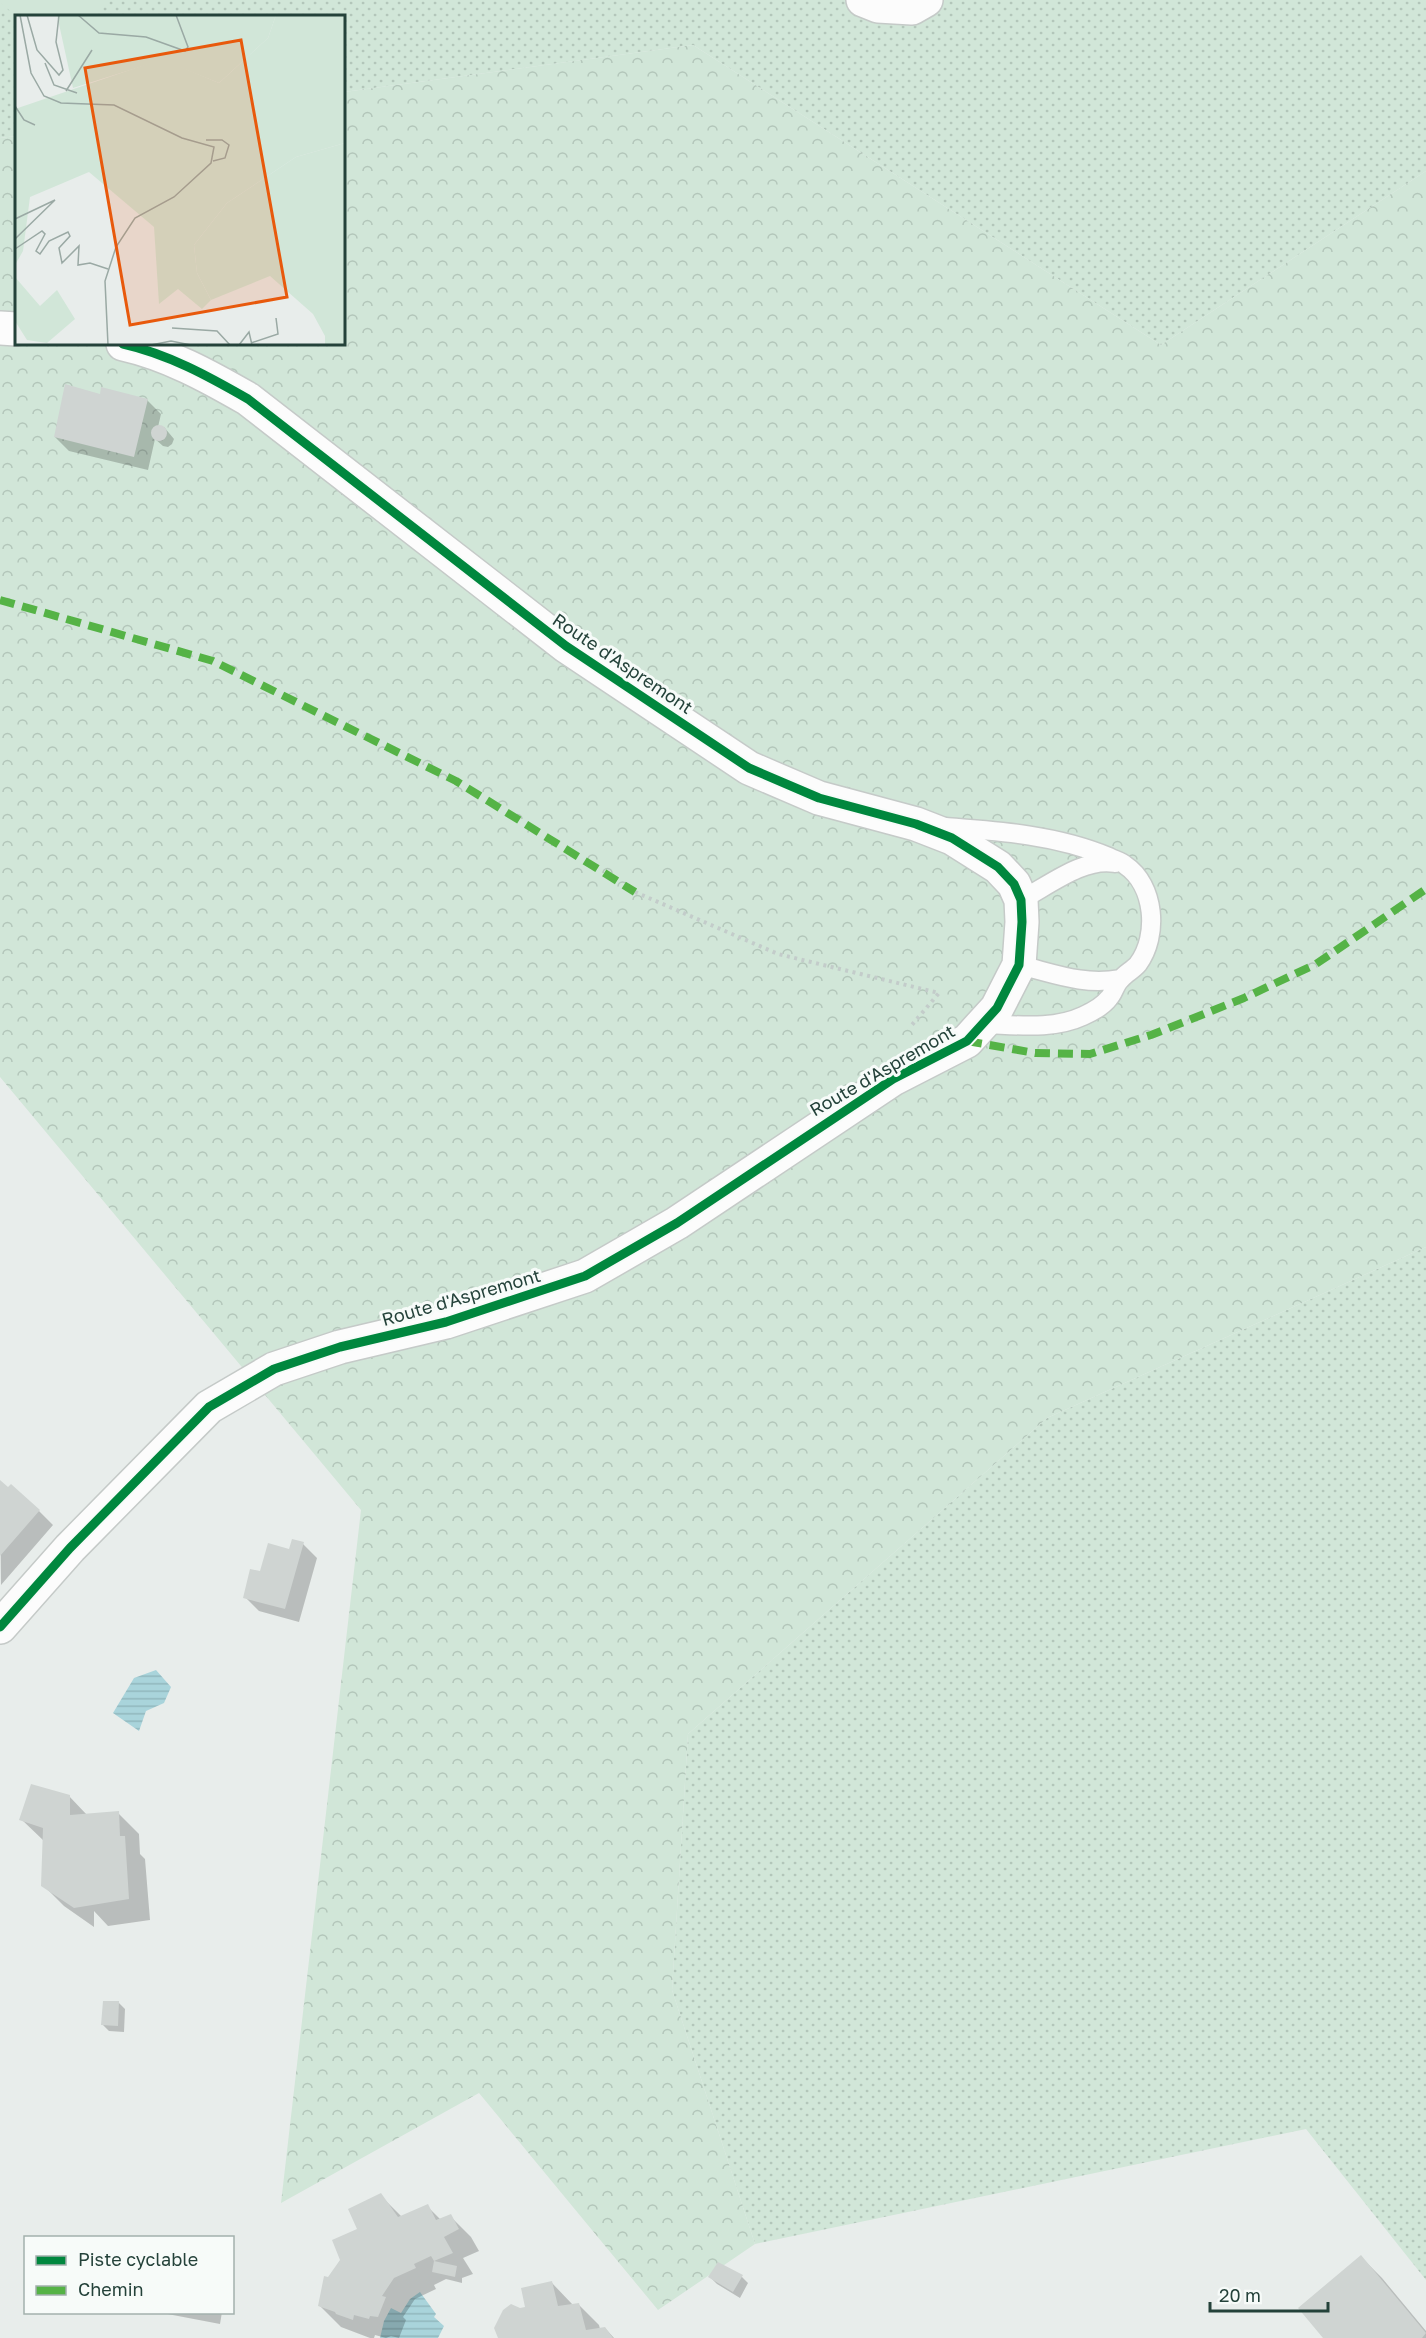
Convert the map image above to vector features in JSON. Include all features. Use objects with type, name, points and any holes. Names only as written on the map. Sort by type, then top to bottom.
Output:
[{"type":"street","points":[[863,0],[878,6],[912,8],[926,0]]},
{"type":"street","points":[[0,328],[15,329]]},
{"type":"street","name":"Route d'Aspremont","points":[[0,1627],[70,1548],[209,1407],[274,1369],[340,1347],[446,1322],[585,1276],[677,1223],[826,1121],[893,1079],[967,1041],[998,1008],[1019,965],[1021,900],[1014,884],[998,867],[952,838],[916,824],[819,798],[749,768],[566,646],[248,399],[195,369],[146,349],[128,345]]},
{"type":"lane","points":[[916,824],[1031,836],[1080,847],[1125,865],[1138,878],[1146,891],[1150,904],[1150,936],[1139,963],[1120,979],[1109,999],[1097,1009],[1066,1023],[984,1024]]},
{"type":"lane","points":[[1021,900],[1072,871],[1090,864],[1108,861],[1125,865]]},
{"type":"lane","points":[[1019,965],[1088,982],[1120,979]]},
{"type":"path","points":[[635,892],[778,954],[939,993],[910,1028]]},
{"type":"green space","points":[[0,0],[1426,0],[1426,171],[1161,345],[693,45],[345,92],[345,15],[15,15],[15,136],[0,138]]},
{"type":"green space","points":[[0,0],[106,0],[93,15],[16,15],[0,3]]},
{"type":"green space","points":[[693,45],[1161,345],[1426,171],[1426,1247],[1047,1418],[688,1734],[672,1990],[755,2244],[658,2310],[479,2093],[281,2203],[361,1510],[0,1077],[0,138],[15,136],[15,345],[345,345],[345,92]]},
{"type":"green space","points":[[1426,1247],[1426,2280],[1306,2129],[755,2244],[672,1990],[688,1734],[1047,1418]]},
{"type":"water","points":[[156,1670],[171,1687],[164,1703],[146,1711],[139,1731],[113,1713],[134,1678]]},
{"type":"water","points":[[420,2292],[436,2314],[434,2317],[444,2326],[438,2338],[380,2338],[384,2321],[391,2308],[401,2313],[410,2299]]},
{"type":"building","points":[[65,384],[100,394],[101,387],[148,399],[134,457],[54,437]]},
{"type":"building","points":[[159,425],[165,427],[167,433],[165,439],[159,441],[153,439],[151,433],[153,427]]},
{"type":"building","points":[[0,1480],[8,1487],[11,1484],[40,1510],[0,1556]]},
{"type":"building","points":[[292,1539],[304,1542],[285,1609],[243,1598],[250,1569],[260,1571],[268,1543],[289,1549]]},
{"type":"building","points":[[31,1784],[70,1795],[70,1815],[119,1811],[120,1836],[125,1836],[129,1899],[74,1908],[41,1886],[43,1828],[19,1820]]},
{"type":"building","points":[[103,2001],[119,2001],[118,2026],[101,2025]]},
{"type":"building","points":[[381,2193],[398,2217],[428,2204],[436,2220],[451,2214],[459,2229],[444,2237],[453,2253],[434,2261],[431,2256],[414,2264],[416,2268],[394,2278],[382,2296],[386,2297],[378,2317],[370,2316],[369,2319],[354,2315],[353,2320],[318,2306],[324,2276],[328,2277],[340,2260],[332,2240],[357,2229],[348,2209]]},
{"type":"building","points":[[1361,2255],[1426,2333],[1422,2338],[1323,2338],[1298,2308]]},
{"type":"building","points":[[434,2261],[457,2266],[455,2277],[432,2272]]},
{"type":"building","points":[[718,2262],[743,2275],[733,2292],[708,2277]]},
{"type":"building","points":[[552,2281],[558,2306],[579,2303],[586,2330],[605,2327],[613,2338],[498,2338],[494,2328],[503,2310],[511,2304],[520,2308],[525,2307],[521,2288]]},
{"type":"marked path","points":[[0,600],[213,661],[456,781],[635,892]]},
{"type":"marked path","points":[[967,1041],[1035,1053],[1090,1054],[1151,1035],[1244,998],[1316,964],[1426,889]]},
{"type":"cycle path","points":[[0,1627],[70,1548],[209,1407],[274,1369],[340,1347],[446,1322],[585,1276],[677,1223],[893,1079],[967,1041],[997,1008],[1019,965],[1021,900],[1014,884],[998,867],[952,838],[916,824],[819,798],[749,768],[566,646],[248,399],[172,360],[127,345]]}]
